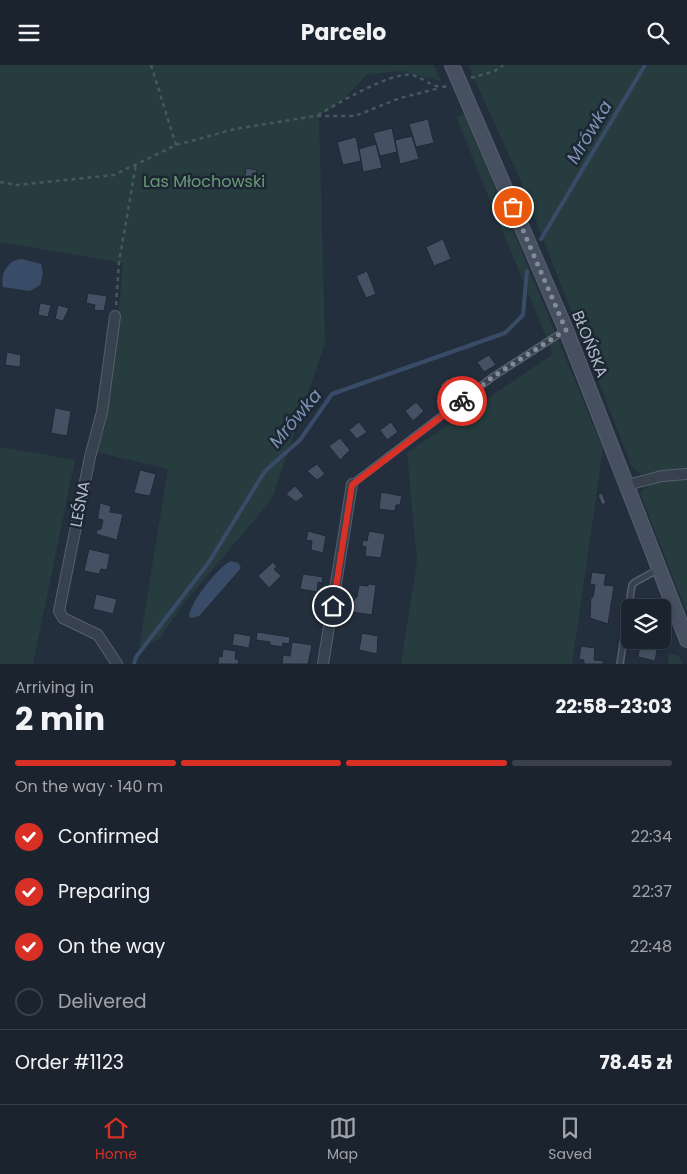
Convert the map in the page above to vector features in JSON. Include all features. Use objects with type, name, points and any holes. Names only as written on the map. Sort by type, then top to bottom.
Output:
[{"type":"main road","name":"BŁOŃSKA","points":[[452,65],[566,330],[687,640]]},
{"type":"street","name":"LEŚNA","points":[[115,316],[102,412],[90,457],[58,611],[64,618],[98,635],[117,664]]},
{"type":"street","points":[[627,485],[662,476],[687,473]]},
{"type":"street","points":[[324,664],[352,485]]},
{"type":"lane","points":[[352,485],[494,376],[566,330]]},
{"type":"lane","points":[[620,664],[632,585],[635,581],[660,569]]},
{"type":"path","points":[[152,65],[176,145]]},
{"type":"path","points":[[0,181],[17,185],[114,175],[176,145],[235,129],[315,116],[355,115],[400,98],[460,84],[483,73],[498,71],[503,65]]},
{"type":"path","points":[[315,116],[375,83],[410,75],[440,88]]},
{"type":"path","points":[[115,316],[119,262],[136,164]]},
{"type":"green space","name":"Las Młochowski","points":[[0,65],[434,65],[441,81],[400,71],[366,75],[345,98],[319,116],[325,343],[272,499],[184,603],[159,639],[139,647],[168,469],[96,452],[114,360],[123,263],[0,242]]},
{"type":"green space","points":[[468,65],[687,65],[687,469],[640,474],[632,467],[519,177]]},
{"type":"green space","points":[[465,113],[603,449],[572,664],[401,664],[417,561],[407,453],[553,354],[456,117]]},
{"type":"green space","points":[[0,447],[75,460],[33,664],[0,664]]},
{"type":"green space","points":[[687,479],[687,613],[640,493],[645,488],[656,483]]},
{"type":"green space","points":[[669,653],[679,656],[682,664],[668,664]]},
{"type":"water","points":[[22,259],[41,264],[43,273],[40,285],[30,291],[3,287],[2,282],[6,269],[13,262]]},
{"type":"water","points":[[231,561],[238,563],[241,568],[199,616],[189,617],[199,594],[219,570]]},
{"type":"building","points":[[428,119],[434,143],[416,147],[409,124]]},
{"type":"building","points":[[392,128],[397,152],[380,156],[373,133]]},
{"type":"building","points":[[412,136],[419,159],[400,164],[395,140]]},
{"type":"building","points":[[356,137],[361,161],[343,165],[337,142]]},
{"type":"building","points":[[376,144],[382,168],[363,172],[359,149]]},
{"type":"building","points":[[246,168],[257,170],[254,185],[244,183]]},
{"type":"building","points":[[443,239],[451,259],[434,266],[426,247]]},
{"type":"building","points":[[367,271],[376,294],[366,298],[356,276]]},
{"type":"building","points":[[88,293],[107,296],[104,311],[94,310],[95,305],[86,303]]},
{"type":"building","points":[[40,303],[51,305],[48,317],[38,315]]},
{"type":"building","points":[[58,305],[69,308],[63,321],[55,319]]},
{"type":"building","points":[[7,352],[21,355],[20,367],[5,365]]},
{"type":"building","points":[[489,355],[496,365],[484,372],[477,362]]},
{"type":"building","points":[[448,378],[457,389],[449,396],[440,385]]},
{"type":"building","points":[[416,402],[424,411],[413,421],[405,411]]},
{"type":"building","points":[[55,408],[71,411],[67,436],[51,433]]},
{"type":"building","points":[[359,422],[367,432],[357,439],[349,430]]},
{"type":"building","points":[[391,422],[398,432],[387,440],[380,430]]},
{"type":"building","points":[[340,438],[350,450],[340,460],[329,446]]},
{"type":"building","points":[[317,464],[325,474],[317,480],[307,471]]},
{"type":"building","points":[[140,470],[156,474],[150,496],[134,493]]},
{"type":"building","points":[[295,486],[304,496],[296,502],[286,494]]},
{"type":"building","points":[[381,492],[402,496],[400,505],[396,505],[395,511],[379,509]]},
{"type":"building","points":[[602,493],[606,503],[602,505],[598,495]]},
{"type":"building","points":[[100,503],[111,506],[110,512],[123,514],[117,540],[96,534],[97,530],[101,529],[103,520],[98,519]]},
{"type":"building","points":[[308,531],[326,536],[323,553],[311,550],[312,541],[306,540]]},
{"type":"building","points":[[369,531],[385,534],[381,558],[365,556],[366,547],[362,546],[363,540],[367,541]]},
{"type":"building","points":[[89,549],[110,554],[107,570],[101,569],[99,574],[84,571]]},
{"type":"building","points":[[273,562],[277,567],[274,569],[281,576],[269,588],[258,576]]},
{"type":"building","points":[[592,572],[606,574],[604,585],[614,586],[608,624],[590,618],[591,597],[593,597],[595,585],[590,584]]},
{"type":"building","points":[[303,574],[323,577],[322,583],[318,582],[317,592],[300,589]]},
{"type":"building","points":[[368,584],[376,585],[372,615],[352,612],[359,585],[368,586]]},
{"type":"building","points":[[96,594],[117,599],[113,614],[93,609]]},
{"type":"building","points":[[257,632],[290,637],[289,644],[283,643],[282,647],[270,645],[270,642],[256,640]]},
{"type":"building","points":[[234,633],[251,636],[249,648],[232,645]]},
{"type":"building","points":[[362,633],[378,636],[377,654],[359,650]]},
{"type":"building","points":[[292,642],[312,645],[308,664],[282,664],[283,655],[290,656]]},
{"type":"building","points":[[581,646],[595,648],[594,660],[603,661],[603,664],[584,664],[584,660],[579,659]]},
{"type":"building","points":[[223,649],[236,651],[235,659],[239,660],[238,664],[215,664],[218,663],[219,656],[222,657]]},
{"type":"building","points":[[639,649],[657,649],[655,661],[638,657]]},
{"type":"waterway","name":"Mrówka","points":[[541,239],[645,65]]},
{"type":"waterway","name":"Mrówka","points":[[134,664],[136,657],[209,562],[265,471],[300,440],[332,394],[505,333],[523,315],[527,271]]},
{"type":"way so far","points":[[462,401],[494,376],[566,330],[513,207]]},
{"type":"route","points":[[333,606],[352,485],[462,401]]}]
